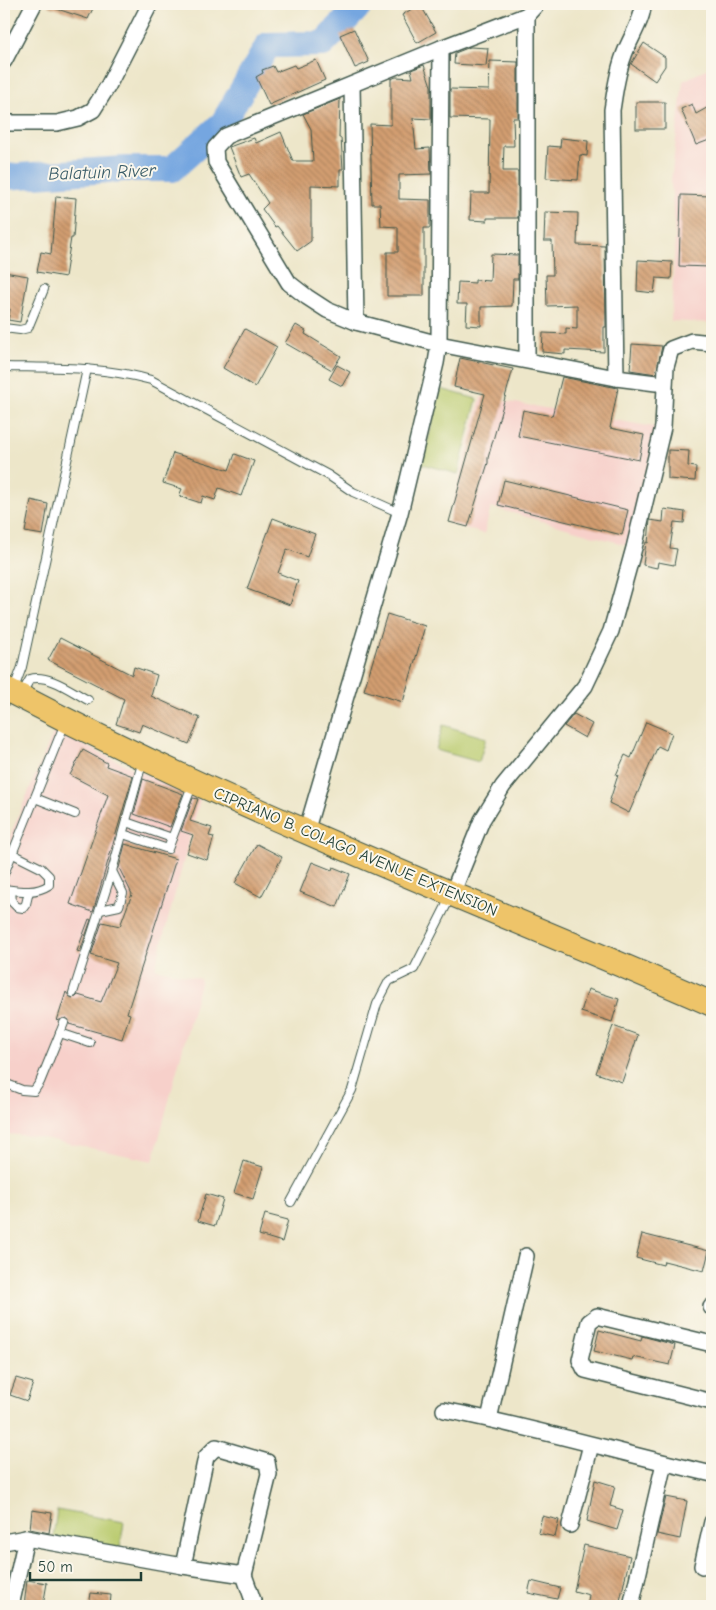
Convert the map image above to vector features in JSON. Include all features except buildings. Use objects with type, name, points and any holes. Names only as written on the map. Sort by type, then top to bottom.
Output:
[{"type":"main road","name":"CIPRIANO B. COLAGO AVENUE EXTENSION","points":[[12,693],[144,758],[306,832],[594,952],[712,1004]]},
{"type":"street","points":[[4,61],[34,4]]},
{"type":"street","points":[[4,123],[56,123],[78,118],[93,110],[108,86],[150,4]]},
{"type":"street","points":[[616,378],[612,110],[617,76],[642,12],[643,4]]},
{"type":"street","points":[[527,360],[532,9],[226,136],[215,148],[216,162],[289,283],[306,297],[327,310],[356,322],[439,344],[616,378],[656,382]]},
{"type":"street","points":[[306,832],[400,513],[436,363],[439,344],[441,48]]},
{"type":"street","points":[[352,85],[356,322]]},
{"type":"street","points":[[452,894],[482,820],[503,786],[585,686],[611,631],[634,548],[663,427],[666,367],[671,349],[692,341],[712,343]]},
{"type":"street","points":[[489,1418],[526,1256]]},
{"type":"street","points":[[712,1344],[597,1316],[589,1322],[580,1360],[585,1370],[712,1402]]},
{"type":"street","points":[[444,1410],[489,1418],[712,1474]]},
{"type":"street","points":[[570,1525],[591,1445]]},
{"type":"street","points":[[183,1566],[206,1458],[216,1447],[267,1462],[269,1474],[244,1575],[255,1606]]},
{"type":"street","points":[[632,1606],[664,1463]]},
{"type":"street","points":[[702,1566],[712,1522]]},
{"type":"street","points":[[4,1542],[26,1538],[244,1575]]},
{"type":"street","points":[[11,1606],[26,1538]]},
{"type":"lane","points":[[4,328],[20,330],[28,328],[44,289]]},
{"type":"lane","points":[[4,368],[87,369],[130,374],[151,380],[328,476],[353,492],[400,513]]},
{"type":"lane","points":[[12,693],[22,667],[87,369]]},
{"type":"lane","points":[[12,693],[30,679],[38,677],[50,680],[88,700]]},
{"type":"lane","points":[[4,874],[66,721]]},
{"type":"lane","points":[[73,993],[112,871],[144,758]]},
{"type":"lane","points":[[123,834],[168,849],[194,781]]},
{"type":"lane","points":[[35,798],[75,814]]},
{"type":"lane","points":[[126,822],[172,838]]},
{"type":"lane","points":[[13,854],[41,868],[49,876],[49,885],[41,890],[8,889],[12,902],[18,908],[22,908],[26,904],[29,891]]},
{"type":"lane","points":[[100,910],[119,906],[123,893],[112,871]]},
{"type":"lane","points":[[290,1202],[352,1090],[377,1004],[389,982],[414,969],[452,894]]},
{"type":"lane","points":[[4,1083],[22,1090],[34,1091],[40,1082],[64,1023]]},
{"type":"lane","points":[[60,1034],[90,1043]]},
{"type":"shaded area","points":[[712,66],[712,323],[671,321],[675,238],[671,181],[683,81]]},
{"type":"shaded area","points":[[481,397],[660,428],[630,546],[491,507],[484,534],[448,523]]},
{"type":"shaded area","points":[[54,731],[200,800],[155,968],[201,979],[153,1161],[34,1136],[4,1134],[4,850]]},
{"type":"green space","points":[[441,389],[477,399],[458,474],[422,464]]},
{"type":"green space","points":[[443,725],[486,738],[479,762],[436,750]]},
{"type":"green space","points":[[57,1510],[124,1522],[120,1548],[53,1537]]},
{"type":"waterway","name":"Balatuin River","points":[[4,177],[124,169],[172,169],[223,123],[268,45],[323,44],[361,4]]}]
